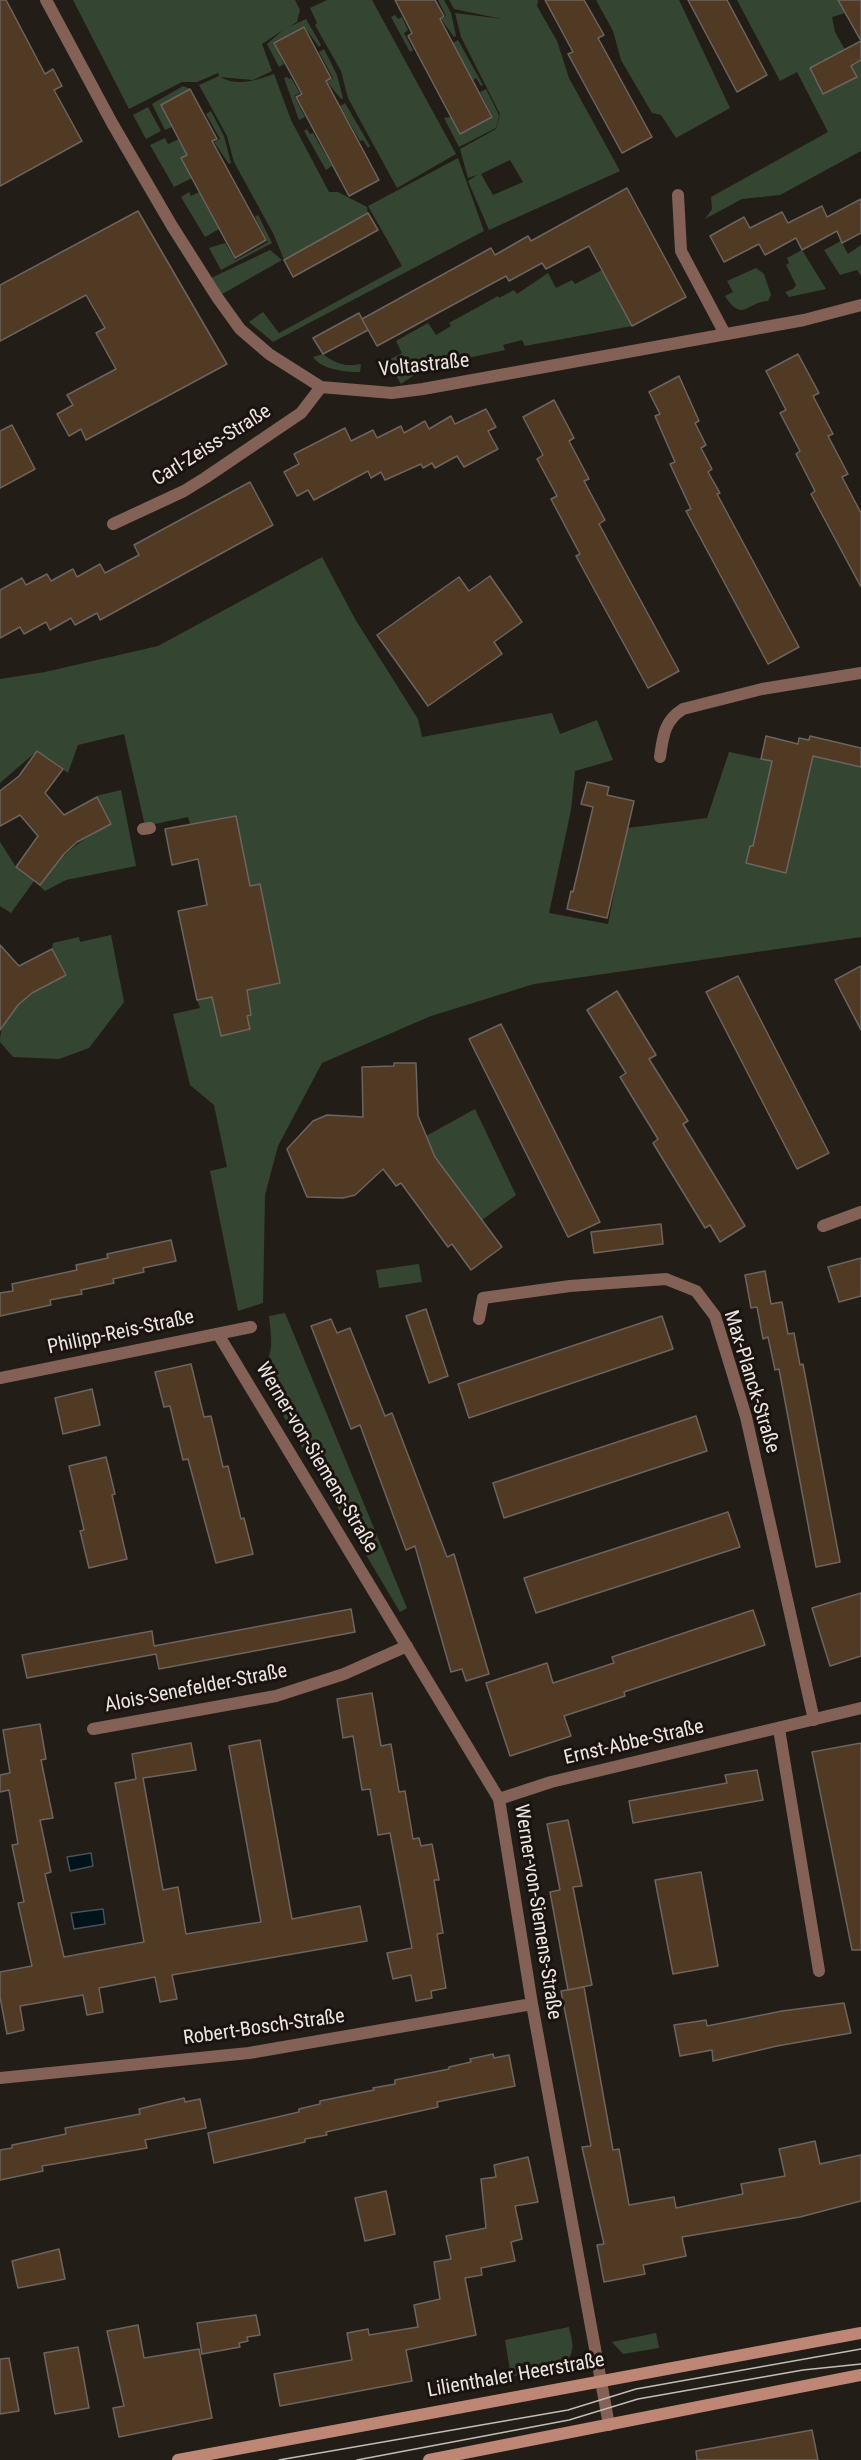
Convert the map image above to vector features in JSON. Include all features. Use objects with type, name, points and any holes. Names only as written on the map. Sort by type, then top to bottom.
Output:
[{"type":"main road","name":"Lilienthaler Heerstraße","points":[[178,2460],[861,2333]]},
{"type":"main road","points":[[429,2460],[861,2375]]},
{"type":"street","name":"Voltastraße","points":[[46,0],[112,123],[217,297],[240,328],[269,354],[321,387],[392,393],[414,391],[804,320],[861,305]]},
{"type":"street","points":[[678,195],[681,251],[725,334]]},
{"type":"street","name":"Carl-Zeiss-Straße","points":[[113,524],[205,478],[301,413],[321,387]]},
{"type":"street","points":[[660,757],[666,727],[672,716],[683,709],[762,689],[861,673]]},
{"type":"street","points":[[823,1226],[861,1212]]},
{"type":"street","name":"Max-Planck-Straße","points":[[479,1319],[483,1298],[560,1288],[666,1279],[696,1291],[715,1316],[746,1417],[814,1720]]},
{"type":"street","name":"Philipp-Reis-Straße","points":[[0,1378],[250,1327]]},
{"type":"street","name":"Werner-von-Siemens-Straße","points":[[218,1334],[499,1799],[532,2004],[609,2425]]},
{"type":"street","name":"Alois-Senefelder-Straße","points":[[93,1729],[276,1696],[344,1674],[408,1646]]},
{"type":"street","name":"Ernst-Abbe-Straße","points":[[499,1799],[551,1782],[861,1708]]},
{"type":"street","points":[[779,1729],[819,1971]]},
{"type":"street","name":"Robert-Bosch-Straße","points":[[0,2078],[249,2053],[532,2004]]},
{"type":"green space","points":[[73,0],[295,0],[300,10],[297,22],[289,27],[306,19],[321,45],[319,47],[304,26],[274,42],[284,64],[279,67],[267,44],[283,30],[262,44],[272,71],[253,80],[220,77],[241,82],[254,80],[274,74],[291,120],[329,192],[338,192],[367,207],[368,214],[284,260],[274,235],[234,162],[227,136],[199,85],[219,76],[218,73],[197,82],[182,82],[129,109]]},
{"type":"green space","points":[[327,0],[372,0],[456,154],[397,188],[348,98],[341,71],[315,25],[317,23],[310,8]]},
{"type":"green space","points":[[438,0],[444,0],[451,13],[456,36],[454,37],[441,19],[446,16]]},
{"type":"green space","points":[[449,0],[538,0],[537,6],[557,41],[569,78],[620,171],[489,230],[468,181],[477,175],[468,178],[460,149],[496,129],[500,114],[461,37],[455,13],[502,19],[454,9]],"holes":[[[510,160],[523,182],[493,195],[481,174]]]},
{"type":"green space","points":[[596,0],[679,0],[730,108],[676,138],[661,115],[652,113],[621,60],[613,31]]},
{"type":"green space","points":[[737,0],[838,0],[845,13],[832,17],[835,32],[854,66],[861,60],[861,151],[780,195],[742,199],[705,219],[712,209],[711,197],[828,132],[797,72],[780,81]]},
{"type":"green space","points":[[395,15],[398,19],[402,17],[408,30],[404,33],[413,50],[410,52],[391,17]]},
{"type":"green space","points":[[458,40],[483,85],[481,86],[476,78],[473,80],[453,43]]},
{"type":"green space","points":[[324,49],[337,75],[343,98],[341,99],[327,82],[333,78],[319,52]]},
{"type":"green space","points":[[284,78],[291,78],[300,93],[294,96],[305,117],[299,120]]},
{"type":"green space","points":[[183,86],[190,89],[161,105],[172,127],[165,130],[152,104]]},
{"type":"green space","points":[[486,89],[499,115],[496,128],[459,147],[444,118],[451,117],[460,134],[493,117],[480,92]]},
{"type":"green space","points":[[345,103],[370,146],[368,148],[363,140],[360,141],[340,106]]},
{"type":"green space","points":[[148,107],[161,131],[146,139],[133,115]]},
{"type":"green space","points":[[211,111],[224,136],[231,163],[229,164],[214,142],[220,139],[206,114]]},
{"type":"green space","points":[[307,129],[310,134],[313,133],[332,166],[326,170],[304,131]]},
{"type":"green space","points":[[165,138],[168,144],[179,139],[187,155],[192,178],[174,187],[150,145]]},
{"type":"green space","points":[[458,158],[484,231],[273,342],[249,322],[263,312],[279,333],[402,266],[368,206]]},
{"type":"green space","points":[[189,192],[191,196],[199,192],[219,229],[205,237],[181,197]]},
{"type":"green space","points":[[258,215],[272,243],[221,270],[209,248],[225,243],[235,260],[268,242],[255,217]]},
{"type":"green space","points":[[841,241],[848,254],[861,245],[861,276],[857,270],[840,275],[824,250]]},
{"type":"green space","points":[[270,250],[282,260],[217,297],[207,280]]},
{"type":"green space","points":[[802,250],[826,289],[789,297],[785,292],[796,285],[786,265],[789,263],[787,258]]},
{"type":"green space","points":[[756,268],[764,274],[771,295],[768,301],[746,309],[736,309],[725,296],[733,292],[727,281]]},
{"type":"green space","points":[[602,270],[632,326],[525,346],[522,340],[503,345],[505,350],[426,367],[401,384],[387,361],[402,353],[396,341],[428,323],[436,335],[451,326],[449,323],[498,296],[499,298],[514,290],[517,294],[548,273],[556,288],[572,280],[575,284]]},
{"type":"green space","points":[[323,354],[341,364],[361,364],[360,372],[341,371],[328,367],[313,357]]},
{"type":"green space","points":[[322,557],[355,619],[418,719],[422,737],[552,713],[560,734],[597,720],[613,760],[575,771],[571,810],[549,913],[608,924],[627,828],[707,818],[729,752],[772,761],[753,846],[750,846],[746,863],[813,756],[861,767],[861,937],[534,984],[431,1016],[322,1063],[278,1146],[265,1195],[263,1303],[238,1311],[210,1171],[227,1167],[214,1105],[190,1085],[173,1014],[200,1008],[197,1000],[280,983],[260,885],[243,888],[247,872],[236,816],[190,824],[188,817],[145,826],[124,734],[78,745],[68,773],[37,751],[0,783],[0,679],[45,672],[158,646]]},
{"type":"green space","points":[[121,790],[136,866],[66,880],[45,891],[34,881],[11,913],[0,906],[0,842],[16,867],[40,885],[71,849],[111,824],[96,796]]},
{"type":"green space","points":[[111,935],[124,1002],[89,1048],[59,1059],[13,1057],[0,1042],[7,1019],[14,1009],[33,993],[66,975],[52,949],[53,943],[79,937],[80,942]]},
{"type":"green space","points":[[475,1109],[516,1195],[482,1220],[435,1157],[426,1136]]},
{"type":"green space","points":[[419,1264],[422,1282],[379,1288],[376,1270]]},
{"type":"green space","points":[[285,1313],[407,1608],[400,1612],[260,1377],[271,1347],[269,1316]]},
{"type":"green space","points":[[569,2327],[572,2347],[564,2363],[547,2370],[511,2377],[505,2340]]},
{"type":"green space","points":[[656,2333],[659,2348],[623,2354],[612,2342]]},
{"type":"shaded area","points":[[91,1853],[93,1866],[70,1871],[67,1857]]},
{"type":"shaded area","points":[[103,1909],[105,1924],[74,1929],[71,1913]]},
{"type":"building","points":[[0,0],[6,0],[45,74],[53,69],[62,86],[54,90],[82,141],[0,186]]},
{"type":"building","points":[[395,0],[435,0],[444,16],[440,19],[492,117],[460,134],[408,36],[412,33]]},
{"type":"building","points":[[545,0],[584,0],[604,35],[598,38],[652,137],[622,153],[568,54],[573,52]]},
{"type":"building","points":[[688,0],[727,0],[767,75],[737,92]]},
{"type":"building","points":[[838,0],[861,0],[861,41]]},
{"type":"building","points":[[304,27],[331,78],[326,81],[379,180],[349,196],[296,97],[302,94],[274,43]]},
{"type":"building","points":[[861,41],[861,60],[851,66],[857,77],[823,94],[810,68]]},
{"type":"building","points":[[190,89],[217,139],[212,141],[266,240],[235,258],[181,158],[187,155],[161,105]]},
{"type":"building","points":[[627,188],[686,297],[632,326],[589,246],[546,269],[542,263],[509,281],[506,276],[377,346],[362,319],[491,248],[495,255],[528,236],[531,241]]},
{"type":"building","points":[[861,199],[861,233],[842,243],[837,231],[802,250],[796,238],[765,255],[759,244],[724,262],[710,236],[744,217],[750,228],[782,212],[788,223],[822,206],[827,217]]},
{"type":"building","points":[[138,211],[227,364],[86,440],[81,429],[69,436],[57,414],[73,405],[67,395],[116,369],[96,333],[105,328],[86,295],[0,341],[0,285]]},
{"type":"building","points":[[368,213],[378,230],[293,277],[284,260]]},
{"type":"building","points":[[359,313],[368,330],[323,354],[313,338]]},
{"type":"building","points":[[798,354],[819,393],[813,396],[833,434],[828,436],[848,474],[842,477],[861,513],[861,587],[811,494],[815,491],[796,454],[800,451],[780,413],[786,410],[766,371]]},
{"type":"building","points":[[679,376],[699,421],[695,423],[706,445],[701,448],[712,469],[708,472],[720,493],[717,494],[799,647],[768,664],[686,511],[691,509],[670,464],[675,462],[655,416],[660,414],[649,392]]},
{"type":"building","points":[[554,400],[574,438],[569,441],[589,479],[584,481],[605,520],[599,524],[679,671],[648,688],[576,556],[580,554],[551,499],[557,496],[537,459],[543,455],[523,417]]},
{"type":"building","points":[[486,409],[496,427],[488,431],[498,449],[464,467],[457,456],[435,468],[432,463],[423,468],[421,464],[385,480],[381,472],[371,478],[368,471],[314,500],[308,490],[297,496],[284,472],[299,464],[294,454],[345,428],[351,441],[373,430],[377,438],[401,426],[404,433],[425,421],[429,429],[451,416],[455,424]]},
{"type":"building","points":[[12,425],[35,469],[0,488],[0,431]]},
{"type":"building","points":[[250,482],[273,525],[100,620],[97,613],[75,625],[71,618],[50,630],[46,622],[24,634],[20,627],[0,638],[0,590],[22,578],[26,585],[47,574],[51,581],[73,569],[77,577],[100,564],[105,573],[139,555],[134,545]]},
{"type":"building","points":[[490,576],[522,622],[494,642],[502,654],[428,706],[377,635],[459,577],[469,591]]},
{"type":"building","points":[[766,736],[798,744],[799,738],[809,740],[810,736],[861,748],[861,767],[813,756],[786,873],[746,863],[750,846],[753,846],[772,761],[761,759]]},
{"type":"building","points":[[37,751],[63,769],[45,793],[64,815],[97,797],[111,824],[77,842],[64,854],[40,885],[16,867],[38,836],[20,815],[0,826],[0,791],[19,776]]},
{"type":"building","points":[[587,782],[609,787],[607,795],[634,801],[607,918],[567,909],[593,807],[581,804]]},
{"type":"building","points":[[236,816],[250,886],[260,884],[280,983],[247,990],[251,1015],[247,1016],[250,1029],[221,1036],[212,997],[197,1000],[178,911],[207,905],[198,859],[172,865],[165,829]]},
{"type":"building","points":[[0,945],[19,966],[52,949],[66,975],[32,993],[18,1005],[0,1030]]},
{"type":"building","points":[[861,966],[861,1030],[835,980]]},
{"type":"building","points":[[738,976],[829,1153],[797,1169],[706,992]]},
{"type":"building","points":[[617,991],[656,1055],[649,1059],[688,1121],[683,1124],[745,1226],[720,1242],[710,1225],[705,1228],[653,1143],[658,1139],[620,1077],[626,1073],[587,1010]]},
{"type":"building","points":[[501,1024],[600,1222],[568,1237],[469,1039]]},
{"type":"building","points":[[394,1063],[416,1063],[418,1116],[435,1157],[502,1247],[471,1270],[452,1244],[448,1247],[401,1183],[396,1186],[383,1169],[355,1195],[343,1198],[307,1197],[287,1149],[313,1121],[327,1115],[363,1117],[362,1067],[394,1066]]},
{"type":"building","points":[[661,1224],[663,1244],[594,1253],[591,1232]]},
{"type":"building","points":[[171,1240],[176,1261],[143,1268],[144,1272],[113,1279],[114,1283],[81,1290],[82,1294],[50,1300],[51,1305],[0,1316],[0,1293],[13,1291],[12,1284],[77,1270],[76,1265],[108,1258],[107,1254]]},
{"type":"building","points":[[861,1258],[861,1296],[839,1302],[828,1267]]},
{"type":"building","points":[[765,1271],[771,1304],[782,1302],[788,1334],[794,1333],[800,1365],[803,1364],[840,1562],[816,1567],[779,1369],[775,1370],[768,1337],[763,1339],[757,1307],[751,1308],[745,1275]]},
{"type":"building","points":[[426,1309],[448,1376],[429,1383],[406,1316]]},
{"type":"building","points":[[662,1316],[673,1349],[469,1418],[458,1384]]},
{"type":"building","points":[[331,1319],[337,1333],[350,1328],[385,1416],[392,1413],[447,1557],[454,1554],[489,1674],[466,1681],[462,1669],[451,1672],[415,1546],[406,1550],[360,1425],[351,1429],[311,1326]]},
{"type":"building","points":[[191,1364],[204,1417],[211,1416],[223,1467],[228,1466],[241,1519],[244,1518],[253,1554],[216,1563],[188,1459],[183,1460],[170,1406],[164,1407],[155,1372]]},
{"type":"building","points":[[92,1389],[100,1425],[63,1434],[55,1398]]},
{"type":"building","points":[[696,1416],[707,1451],[504,1518],[493,1483]]},
{"type":"building","points":[[106,1457],[127,1559],[89,1568],[80,1531],[84,1530],[69,1466]]},
{"type":"building","points":[[728,1512],[740,1547],[536,1613],[524,1578]]},
{"type":"building","points":[[861,1593],[861,1656],[830,1666],[812,1608]]},
{"type":"building","points":[[351,1609],[355,1632],[159,1669],[156,1654],[27,1678],[22,1655],[152,1631],[154,1646]]},
{"type":"building","points":[[753,1610],[765,1645],[624,1692],[625,1696],[564,1716],[571,1736],[510,1756],[486,1683],[547,1663],[553,1683],[614,1663],[612,1657]]},
{"type":"building","points":[[372,1693],[381,1746],[391,1744],[399,1792],[405,1791],[413,1839],[419,1838],[421,1846],[432,1844],[439,1880],[434,1880],[443,1933],[437,1934],[446,1988],[431,1991],[432,1998],[416,2001],[411,1975],[393,1979],[387,1953],[412,1948],[390,1833],[378,1835],[370,1789],[362,1790],[353,1736],[343,1738],[337,1699]]},
{"type":"building","points":[[40,1724],[46,1759],[41,1760],[53,1818],[40,1820],[51,1872],[45,1874],[64,1957],[144,1942],[115,1783],[136,1779],[132,1754],[191,1743],[196,1770],[143,1778],[163,1890],[178,1887],[186,1934],[261,1922],[229,1746],[260,1740],[292,1919],[360,1906],[367,1941],[172,1975],[177,1999],[160,2002],[155,1977],[99,1988],[103,2012],[87,2015],[83,1995],[20,2006],[24,2030],[7,2034],[0,1997],[0,1972],[32,1966],[18,1903],[24,1902],[12,1845],[18,1844],[9,1790],[0,1792],[0,1775],[10,1773],[3,1730]]},
{"type":"building","points":[[861,1743],[861,1950],[852,1950],[812,1752]]},
{"type":"building","points":[[757,1770],[763,1800],[633,1823],[629,1801],[727,1783],[725,1775]]},
{"type":"building","points":[[568,1820],[582,1886],[573,1887],[592,1985],[568,1990],[550,1892],[560,1890],[547,1824]]},
{"type":"building","points":[[701,1872],[718,1966],[673,1974],[655,1880]]},
{"type":"building","points":[[584,1987],[613,2150],[619,2149],[629,2205],[674,2197],[676,2208],[743,2194],[741,2184],[785,2176],[779,2149],[815,2141],[820,2164],[861,2155],[861,2201],[800,2217],[682,2237],[686,2256],[643,2265],[645,2274],[604,2282],[597,2245],[604,2244],[582,2147],[591,2146],[561,1991]]},
{"type":"building","points":[[844,2003],[851,2033],[777,2046],[713,2061],[712,2050],[680,2056],[674,2025],[706,2020],[707,2026],[782,2011]]},
{"type":"building","points":[[493,2054],[494,2058],[509,2055],[515,2086],[437,2102],[438,2107],[326,2132],[327,2135],[305,2139],[305,2142],[214,2163],[208,2133],[299,2112],[299,2109],[320,2104],[320,2101],[374,2090],[373,2088],[395,2084],[395,2080],[449,2069],[449,2067],[471,2062],[470,2059]]},
{"type":"building","points":[[184,2098],[185,2102],[200,2099],[206,2128],[145,2140],[147,2148],[42,2166],[43,2171],[0,2180],[0,2150],[12,2148],[12,2145],[66,2134],[65,2128],[140,2114],[139,2109]]},
{"type":"building","points":[[528,2157],[538,2202],[515,2206],[522,2239],[511,2242],[515,2261],[481,2268],[482,2275],[465,2278],[476,2335],[406,2350],[412,2381],[280,2406],[274,2374],[352,2360],[347,2333],[368,2329],[369,2335],[418,2327],[414,2305],[440,2299],[434,2262],[451,2259],[446,2236],[486,2228],[481,2179],[496,2177],[494,2165]]},
{"type":"building","points":[[386,2191],[395,2234],[365,2241],[355,2198]]},
{"type":"building","points":[[59,2249],[65,2279],[18,2288],[12,2261]]},
{"type":"building","points":[[256,2315],[260,2335],[247,2337],[248,2341],[239,2343],[240,2347],[202,2354],[197,2323]]},
{"type":"building","points":[[138,2325],[144,2358],[199,2349],[212,2418],[119,2437],[113,2408],[124,2406],[107,2331]]},
{"type":"building","points":[[78,2347],[89,2408],[55,2414],[44,2353]]},
{"type":"building","points":[[9,2358],[19,2411],[0,2414],[0,2359]]},
{"type":"building","points":[[812,2430],[818,2460],[697,2460],[696,2451]]},
{"type":"tram line","points":[[279,2460],[568,2410],[636,2389],[861,2349]]},
{"type":"tram line","points":[[357,2460],[569,2420],[638,2399],[803,2370],[861,2364]]}]
